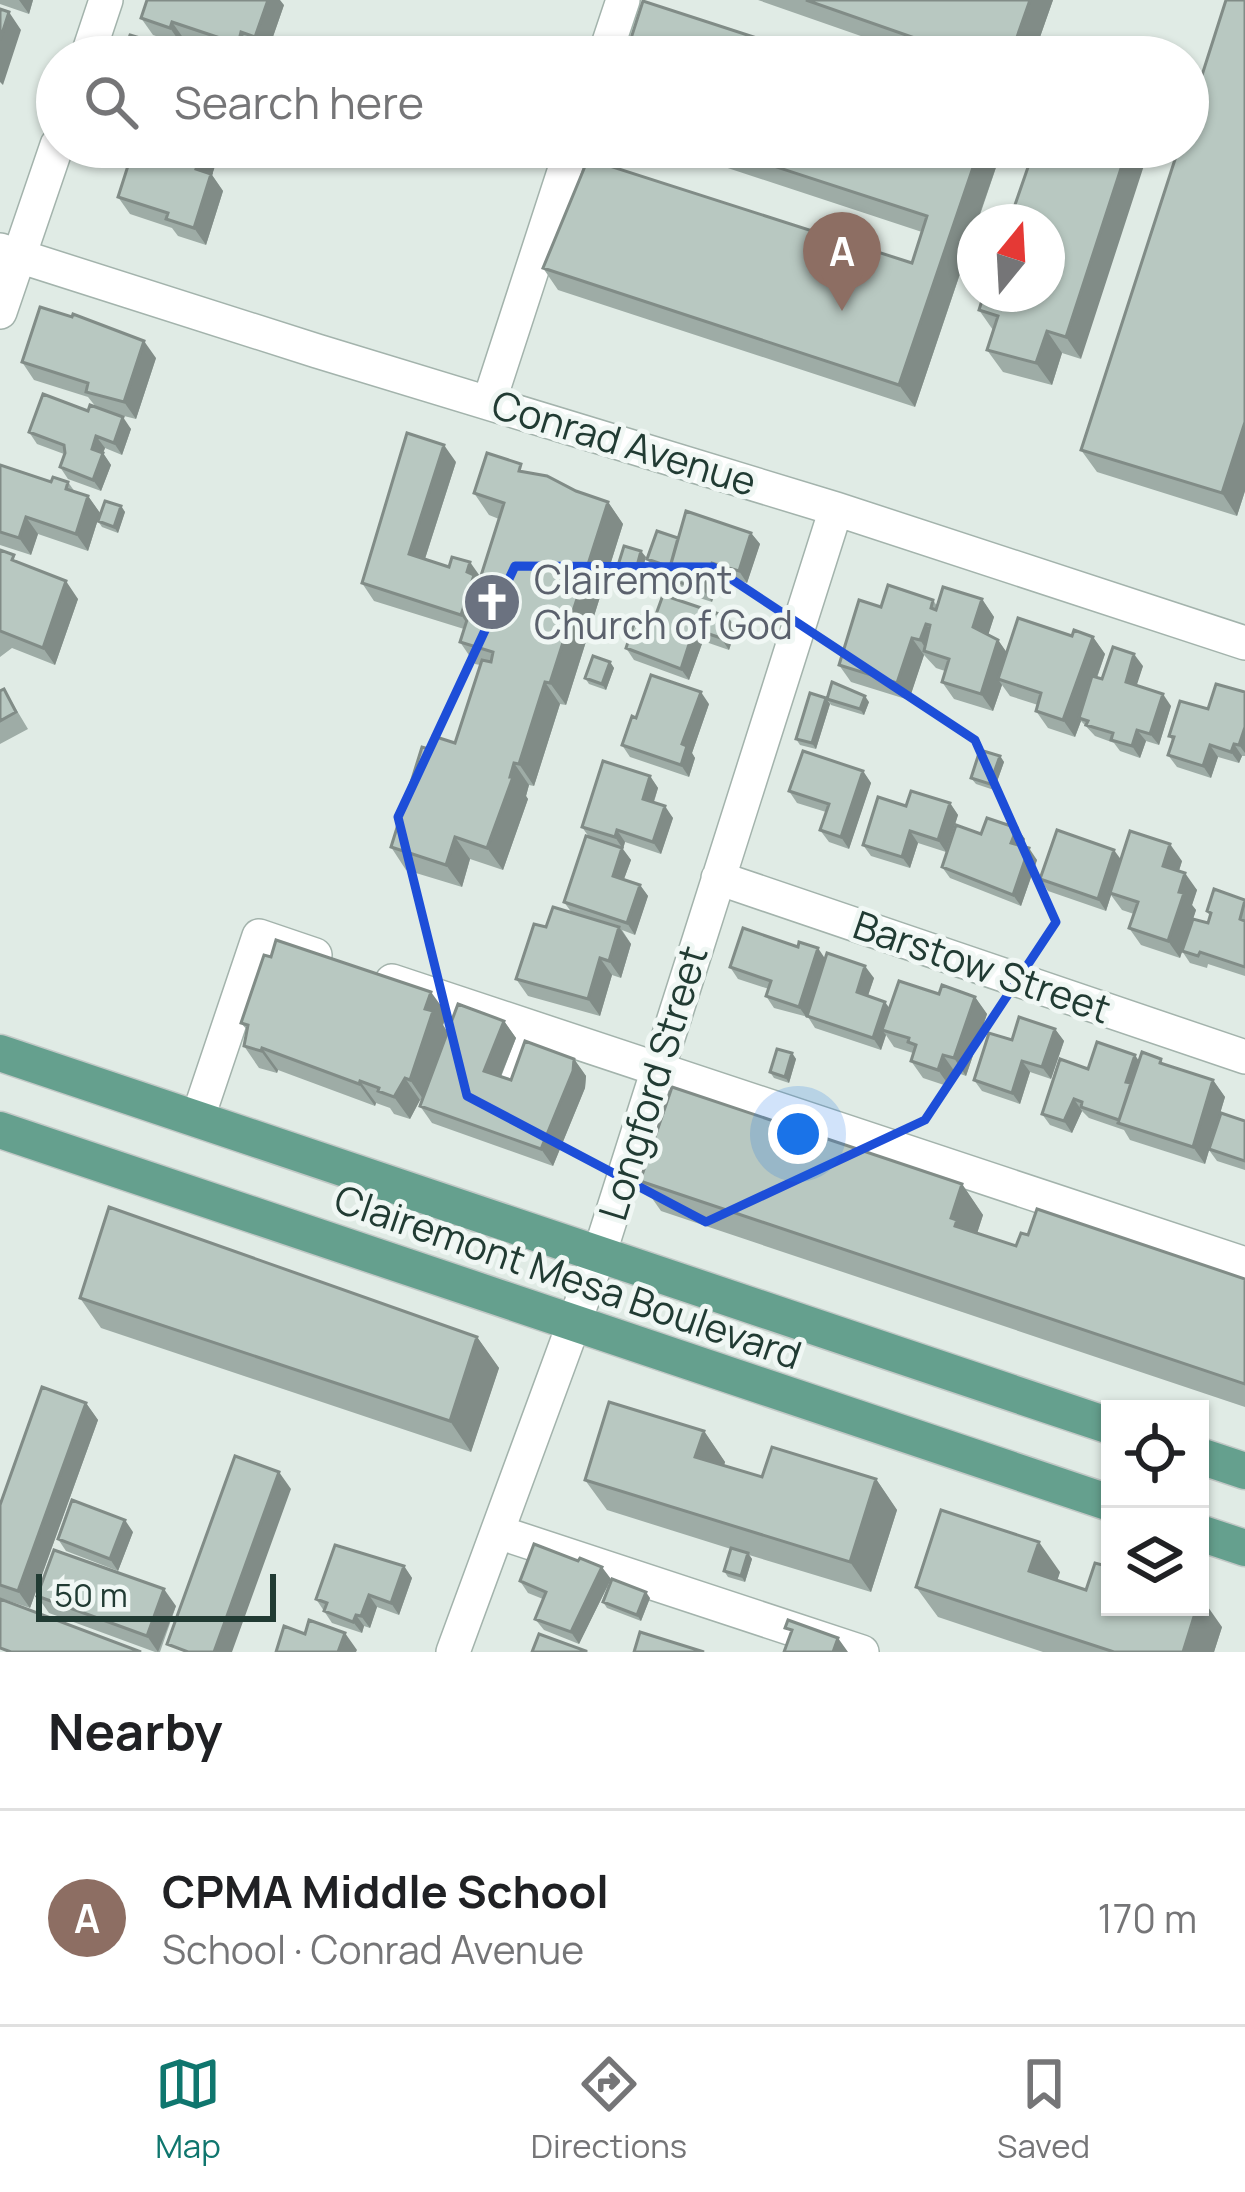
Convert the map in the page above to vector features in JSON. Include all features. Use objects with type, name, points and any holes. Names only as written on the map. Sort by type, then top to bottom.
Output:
[{"type":"main road","name":"Clairemont Mesa Boulevard","points":[[0,1053],[1101,1423]]},
{"type":"main road","name":"Clairemont Mesa Boulevard","points":[[0,1130],[1101,1500]]},
{"type":"main road","points":[[1209,1459],[1245,1471]]},
{"type":"main road","points":[[1209,1536],[1245,1548]]},
{"type":"street","points":[[94,36],[106,0]]},
{"type":"street","points":[[611,36],[623,0]]},
{"type":"street","points":[[0,312],[10,254],[47,168]]},
{"type":"street","points":[[489,402],[565,168]]},
{"type":"street","name":"Conrad Avenue","points":[[10,254],[836,509],[1245,643]]},
{"type":"street","name":"Longford Street","points":[[453,1652],[599,1256],[836,509]]},
{"type":"street","name":"Barstow Street","points":[[718,878],[1245,1057]]},
{"type":"street","points":[[197,1120],[259,936],[1245,1264]]},
{"type":"street","points":[[510,1069],[524,1026]]},
{"type":"street","points":[[498,1532],[862,1652]]},
{"type":"highlighted area","points":[[515,566],[713,567],[975,740],[1056,922],[925,1120],[706,1222],[467,1096],[398,817]]},
{"type":"building","points":[[147,0],[268,0],[255,36],[241,32],[240,36],[214,36],[141,18]]},
{"type":"building","points":[[806,0],[1030,0],[1017,36],[909,36]]},
{"type":"building","points":[[1226,0],[1245,0],[1245,422],[1222,493],[1081,450],[1172,168],[1209,168],[1209,53]]},
{"type":"building","points":[[643,1],[750,36],[632,36]]},
{"type":"building","points":[[0,9],[9,12],[0,40]]},
{"type":"building","points":[[127,168],[196,168],[211,174],[194,228],[166,219],[168,213],[118,197]]},
{"type":"building","points":[[584,168],[616,168],[912,263],[927,216],[780,168],[973,168],[899,385],[543,268]]},
{"type":"building","points":[[1028,168],[1121,168],[1066,337],[1047,331],[1036,363],[987,350],[998,316],[985,312],[1065,312],[1065,204],[1015,204]]},
{"type":"building","points":[[40,307],[73,314],[144,341],[124,402],[86,392],[88,383],[22,362]]},
{"type":"building","points":[[43,394],[88,411],[90,405],[123,417],[114,443],[96,436],[92,449],[103,453],[93,480],[60,467],[64,445],[29,432]]},
{"type":"building","points":[[407,433],[444,445],[409,554],[449,567],[452,557],[470,562],[467,572],[474,575],[461,615],[362,583]]},
{"type":"building","points":[[487,453],[521,464],[519,471],[547,476],[608,502],[550,683],[545,682],[519,764],[514,763],[487,848],[455,837],[446,865],[391,847],[422,747],[429,749],[433,736],[455,743],[482,660],[491,662],[493,652],[460,642],[504,503],[474,493]]},
{"type":"building","points":[[0,465],[51,482],[53,477],[68,482],[66,489],[88,496],[76,534],[26,517],[19,538],[0,532]]},
{"type":"building","points":[[105,501],[121,506],[114,527],[98,521]]},
{"type":"building","points":[[686,511],[751,533],[739,571],[712,563],[703,590],[667,578]]},
{"type":"building","points":[[657,531],[678,538],[670,567],[647,559]]},
{"type":"building","points":[[624,546],[641,551],[633,581],[615,575]]},
{"type":"building","points":[[0,550],[14,555],[12,560],[66,581],[43,648],[0,631]]},
{"type":"building","points":[[888,585],[933,600],[931,608],[936,610],[943,587],[982,599],[973,627],[998,640],[981,694],[942,682],[949,659],[924,651],[930,625],[926,624],[920,640],[912,638],[897,683],[839,665],[859,600],[881,607]]},
{"type":"building","points":[[663,595],[728,617],[721,638],[694,629],[681,669],[626,648],[637,615],[654,620]]},
{"type":"building","points":[[1018,618],[1072,636],[1074,630],[1093,637],[1063,720],[1036,711],[1041,693],[998,679]]},
{"type":"building","points":[[1113,647],[1134,654],[1126,682],[1163,694],[1150,734],[1137,730],[1132,746],[1111,740],[1113,733],[1079,718],[1092,676],[1102,679]]},
{"type":"building","points":[[593,656],[610,662],[602,684],[585,678]]},
{"type":"building","points":[[651,675],[701,692],[682,744],[687,746],[681,765],[622,745]]},
{"type":"building","points":[[832,682],[865,696],[860,709],[827,699]]},
{"type":"building","points":[[1216,684],[1245,692],[1245,727],[1239,745],[1234,744],[1231,752],[1210,745],[1203,766],[1168,755],[1180,701],[1208,709]]},
{"type":"building","points":[[4,689],[16,712],[0,721],[0,691]]},
{"type":"building","points":[[810,693],[826,698],[812,743],[796,739]]},
{"type":"building","points":[[980,750],[1000,756],[990,784],[971,778]]},
{"type":"building","points":[[803,751],[863,771],[841,837],[820,830],[829,804],[789,791]]},
{"type":"building","points":[[603,761],[650,776],[643,799],[665,806],[653,842],[617,830],[615,837],[582,827]]},
{"type":"building","points":[[911,791],[950,803],[938,840],[910,831],[902,857],[863,845],[878,797],[906,806]]},
{"type":"building","points":[[987,818],[1017,828],[1011,843],[1029,848],[1013,895],[942,867],[956,825],[981,834]]},
{"type":"building","points":[[1057,830],[1114,850],[1098,899],[1040,879]]},
{"type":"building","points":[[1130,831],[1170,844],[1163,866],[1185,873],[1179,892],[1184,893],[1168,941],[1129,928],[1138,902],[1110,893]]},
{"type":"building","points":[[586,836],[622,848],[613,876],[640,885],[627,923],[564,902]]},
{"type":"building","points":[[1214,889],[1245,900],[1240,919],[1245,921],[1245,967],[1182,951],[1193,919],[1208,923]]},
{"type":"building","points":[[553,907],[619,927],[609,961],[600,958],[588,999],[516,979],[534,924],[546,927]]},
{"type":"building","points":[[743,928],[798,947],[799,942],[818,948],[799,1007],[766,996],[771,981],[730,967]]},
{"type":"building","points":[[276,940],[431,992],[425,1009],[433,1011],[410,1080],[405,1078],[394,1097],[360,1081],[244,1046],[248,1025],[241,1023],[264,955],[271,957]]},
{"type":"building","points":[[827,953],[865,966],[857,992],[885,1002],[873,1038],[807,1016]]},
{"type":"building","points":[[899,981],[939,994],[942,985],[975,997],[954,1058],[943,1055],[938,1070],[911,1061],[916,1045],[909,1038],[882,1030]]},
{"type":"building","points":[[458,1004],[504,1021],[484,1071],[511,1080],[525,1041],[574,1059],[541,1149],[420,1106]]},
{"type":"building","points":[[1019,1017],[1055,1029],[1042,1067],[1022,1061],[1012,1093],[974,1080],[989,1033],[1012,1040]]},
{"type":"building","points":[[1097,1042],[1135,1055],[1119,1120],[1081,1107],[1082,1102],[1074,1099],[1064,1121],[1042,1114],[1060,1059],[1088,1069]]},
{"type":"building","points":[[777,1049],[792,1053],[785,1077],[770,1072]]},
{"type":"building","points":[[1142,1052],[1161,1059],[1160,1063],[1213,1080],[1193,1147],[1118,1123]]},
{"type":"building","points":[[672,1087],[962,1184],[951,1218],[957,1220],[955,1226],[1016,1246],[1021,1233],[1028,1235],[1037,1209],[1245,1279],[1245,1384],[640,1181]]},
{"type":"building","points":[[1221,1113],[1245,1121],[1245,1161],[1209,1149]]},
{"type":"building","points":[[109,1207],[477,1337],[450,1421],[80,1298]]},
{"type":"building","points":[[42,1387],[86,1403],[18,1591],[0,1585],[0,1505]]},
{"type":"building","points":[[609,1402],[704,1431],[695,1457],[762,1477],[772,1447],[876,1479],[850,1562],[585,1480]]},
{"type":"building","points":[[235,1456],[279,1472],[214,1652],[188,1652],[167,1644]]},
{"type":"building","points":[[72,1500],[125,1520],[110,1559],[58,1539]]},
{"type":"building","points":[[941,1510],[1039,1542],[1029,1571],[1086,1590],[1095,1563],[1101,1565],[1101,1616],[1194,1616],[1183,1652],[1114,1652],[916,1587]]},
{"type":"building","points":[[534,1544],[602,1567],[571,1632],[535,1619],[546,1592],[520,1581]]},
{"type":"building","points":[[335,1545],[404,1566],[391,1603],[369,1595],[361,1616],[356,1615],[353,1622],[324,1611],[327,1603],[316,1599]]},
{"type":"building","points":[[731,1548],[748,1553],[741,1576],[724,1571]]},
{"type":"building","points":[[54,1550],[164,1589],[147,1636],[37,1596]]},
{"type":"building","points":[[612,1579],[646,1592],[637,1615],[603,1602]]},
{"type":"building","points":[[0,1599],[141,1652],[11,1652],[0,1648]]},
{"type":"building","points":[[309,1620],[345,1633],[338,1652],[276,1652],[284,1626],[305,1634]]},
{"type":"building","points":[[788,1620],[838,1638],[833,1652],[784,1652],[792,1630],[785,1628]]},
{"type":"building","points":[[640,1632],[704,1652],[634,1652]]},
{"type":"building","points":[[539,1634],[586,1651],[586,1652],[532,1652]]},
{"type":"place","name":"CPMA Middle School","points":[[842,311]]},
{"type":"place","name":"Clairemont Church of God","points":[[492,602]]}]
